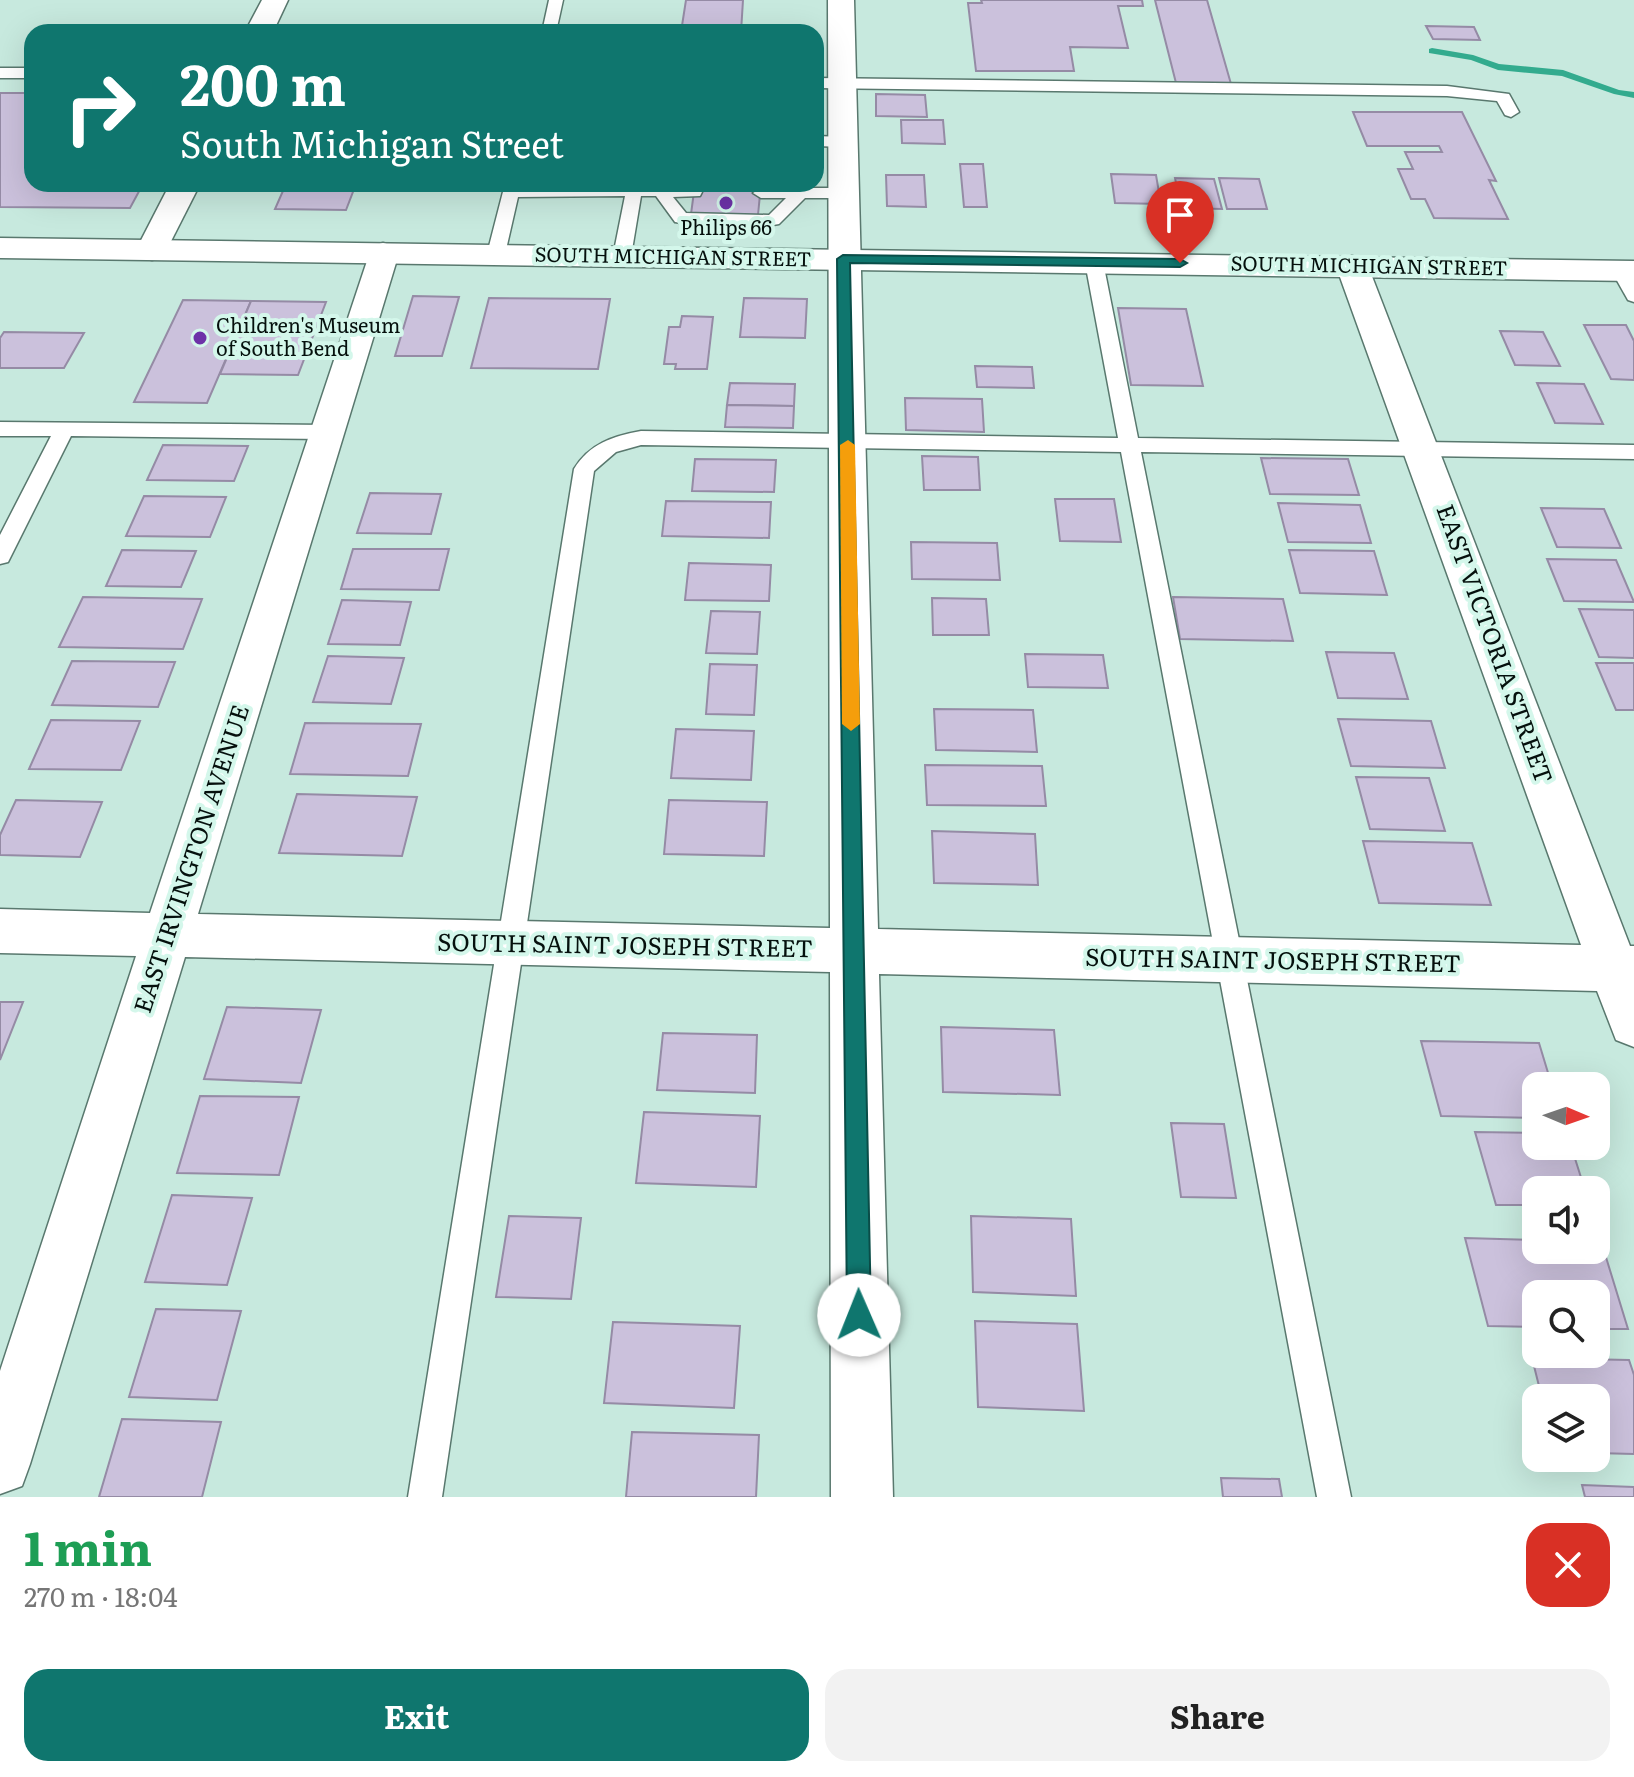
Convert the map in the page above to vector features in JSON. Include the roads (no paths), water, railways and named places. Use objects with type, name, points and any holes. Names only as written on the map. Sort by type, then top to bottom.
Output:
[{"type":"street","points":[[263,24],[275,0]]},
{"type":"street","points":[[841,0],[830,83],[830,141],[844,193],[862,1497]]},
{"type":"street","points":[[152,250],[181,192]]},
{"type":"street","name":"SOUTH MICHIGAN STREET","points":[[0,248],[1352,266],[1629,279]]},
{"type":"street","name":"EAST IRVINGTON AVENUE","points":[[0,1464],[383,253]]},
{"type":"street","name":"EAST VICTORIA STREET","points":[[1352,266],[1624,969],[1634,1023]]},
{"type":"street","name":"SOUTH SAINT JOSEPH STREET","points":[[0,931],[1624,969]]},
{"type":"lane","points":[[551,24],[556,0]]},
{"type":"lane","points":[[0,73],[24,73]]},
{"type":"lane","points":[[830,83],[1447,91],[1503,97],[1511,112]]},
{"type":"lane","points":[[824,191],[844,193]]},
{"type":"lane","points":[[496,254],[511,192]]},
{"type":"lane","points":[[622,256],[634,192]]},
{"type":"lane","points":[[668,192],[681,218],[773,220],[794,192]]},
{"type":"lane","points":[[761,193],[768,192]]},
{"type":"lane","points":[[1094,262],[1334,1497]]},
{"type":"lane","points":[[0,429],[326,432]]},
{"type":"lane","points":[[0,556],[65,429]]},
{"type":"lane","points":[[425,1497],[584,469],[596,453],[614,442],[641,438],[1634,452]]},
{"type":"waterway","points":[[1432,51],[1473,58],[1498,67],[1563,73],[1634,95]]},
{"type":"place","name":"Philips 66","points":[[726,203]]},
{"type":"place","name":"Children's Museum of South Bend","points":[[200,338]]}]
